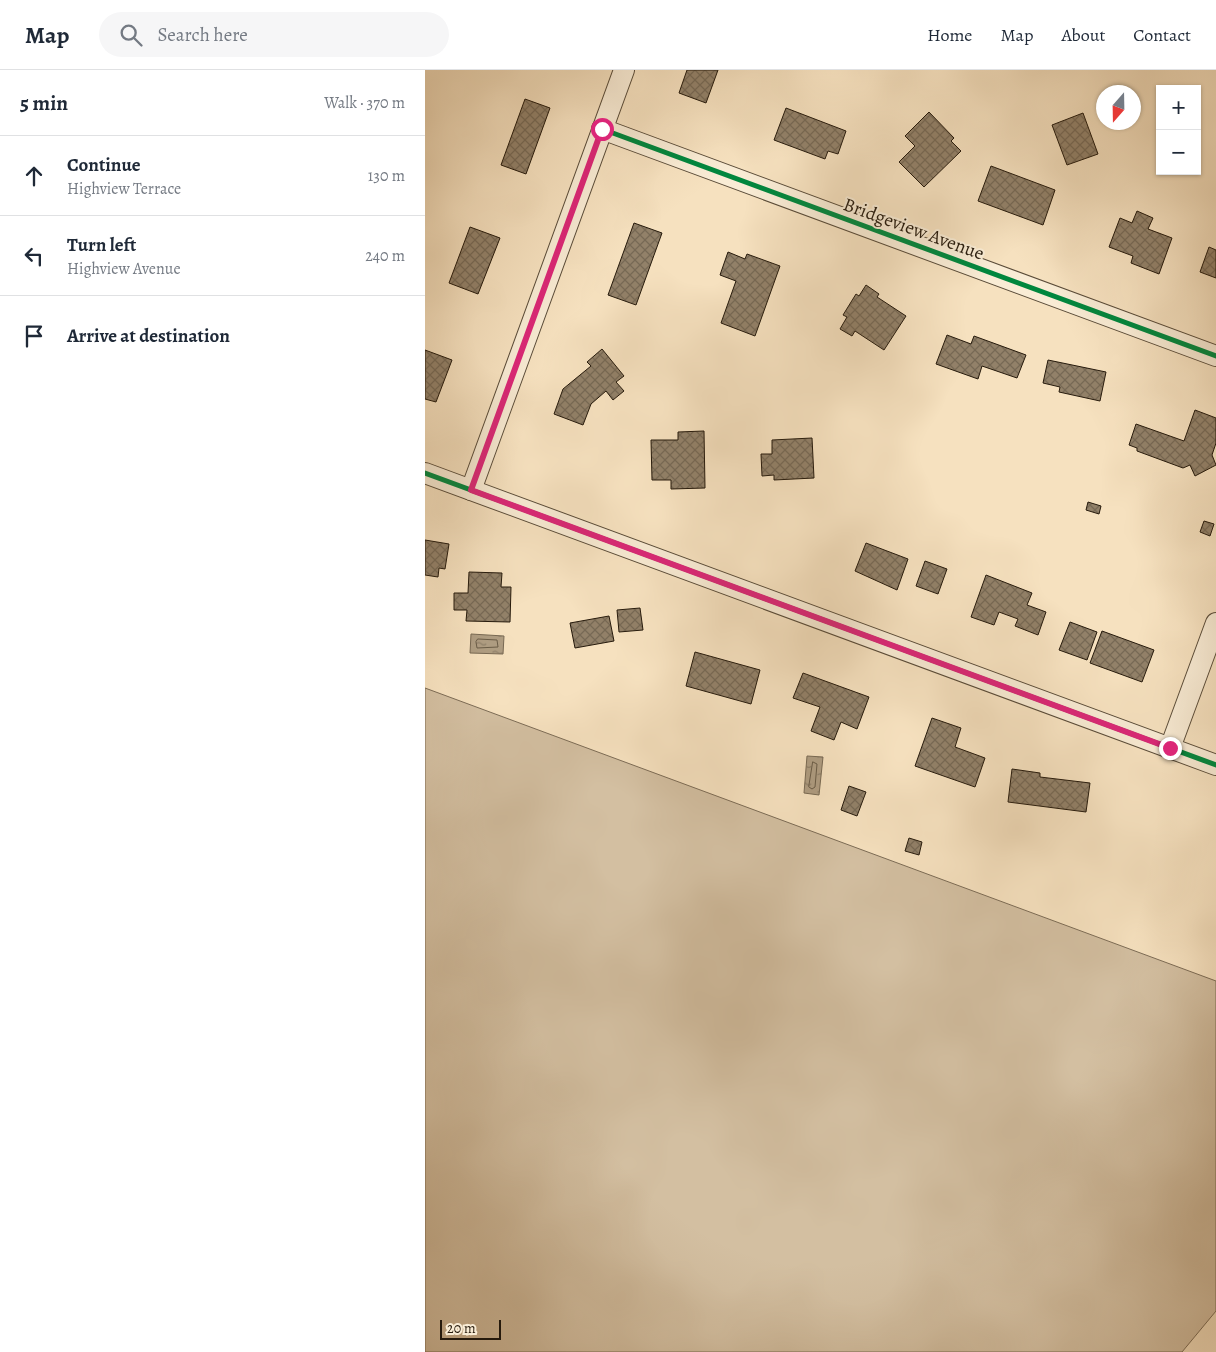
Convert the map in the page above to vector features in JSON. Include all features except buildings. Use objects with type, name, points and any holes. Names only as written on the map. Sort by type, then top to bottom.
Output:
[{"type":"street","points":[[471,490],[624,70]]},
{"type":"street","name":"Bridgeview Avenue","points":[[602,129],[1216,356]]},
{"type":"street","points":[[425,473],[1216,765]]},
{"type":"street","points":[[1170,748],[1216,622]]},
{"type":"shaded area","points":[[425,688],[1216,981],[1216,1311],[1182,1352],[425,1352]]},
{"type":"water","points":[[471,634],[504,636],[503,654],[470,653]]},
{"type":"water","points":[[807,756],[823,757],[819,795],[804,793]]},
{"type":"cycle path","points":[[602,129],[1216,356]]},
{"type":"cycle path","points":[[425,473],[1216,765]]},
{"type":"route","points":[[602,129],[471,490],[1170,748]]}]
